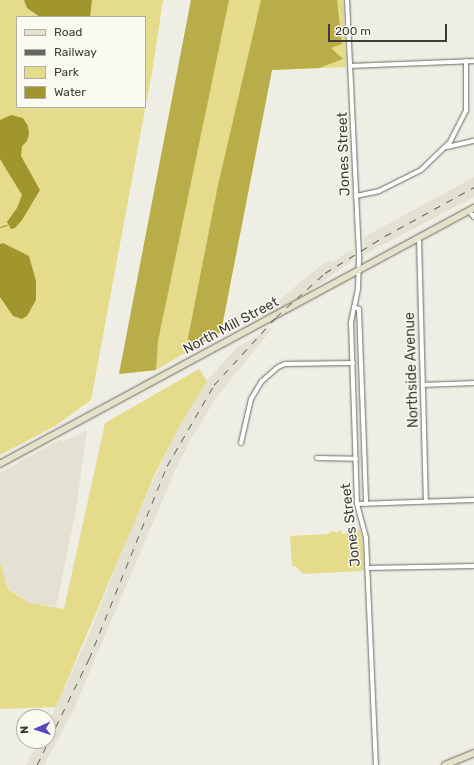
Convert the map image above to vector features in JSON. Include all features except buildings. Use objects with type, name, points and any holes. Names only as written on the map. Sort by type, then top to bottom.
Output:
[{"type":"main road","name":"North Mill Street","points":[[0,464],[472,210]]},
{"type":"main road","points":[[445,765],[474,753]]},
{"type":"street","name":"Jones Street","points":[[347,0],[351,66],[358,271],[351,320],[357,504],[366,538],[376,765]]},
{"type":"street","points":[[356,196],[374,193],[419,172],[446,147],[458,129],[466,110],[466,61]]},
{"type":"street","points":[[351,66],[474,61]]},
{"type":"street","points":[[446,147],[474,141]]},
{"type":"street","points":[[472,210],[474,217]]},
{"type":"street","name":"Northside Avenue","points":[[419,238],[426,501]]},
{"type":"street","name":"Jones Street","points":[[354,307],[359,309],[366,504]]},
{"type":"street","points":[[241,443],[251,399],[262,381],[278,367],[285,364],[353,363]]},
{"type":"street","points":[[424,385],[474,383]]},
{"type":"street","points":[[318,458],[356,459]]},
{"type":"street","points":[[357,504],[474,500]]},
{"type":"street","points":[[368,568],[474,566]]},
{"type":"shaded area","points":[[191,0],[229,0],[158,341],[156,370],[119,374]]},
{"type":"shaded area","points":[[261,0],[337,0],[342,44],[331,48],[343,59],[319,68],[272,70],[221,332],[185,353],[218,185]]},
{"type":"shaded area","points":[[474,177],[474,197],[365,254],[364,237]]},
{"type":"shaded area","points":[[353,249],[353,260],[309,292],[265,317],[273,306],[307,276],[329,260],[331,263]]},
{"type":"shaded area","points":[[275,325],[216,398],[191,439],[174,473],[74,709],[56,743],[55,709],[89,635],[134,520],[179,427],[207,381],[236,348]]},
{"type":"shaded area","points":[[87,430],[76,510],[56,607],[29,603],[8,588],[0,561],[0,473],[61,439],[63,442]]},
{"type":"shaded area","points":[[35,749],[53,749],[44,765],[26,765]]},
{"type":"green space","points":[[0,0],[163,0],[146,104],[146,16],[16,16],[16,108],[145,108],[91,400],[55,426],[0,455]]},
{"type":"green space","points":[[191,0],[343,0],[346,67],[272,70],[221,332],[156,370],[119,374]]},
{"type":"green space","points":[[199,369],[207,381],[179,427],[153,478],[56,707],[0,709],[0,561],[8,589],[29,603],[64,609],[105,423]]},
{"type":"green space","points":[[342,530],[342,534],[358,530],[361,533],[364,569],[361,571],[303,574],[295,566],[292,566],[290,536],[329,534],[331,531],[338,533],[337,531]]},
{"type":"water","points":[[24,0],[92,0],[90,16],[39,16],[27,8]]},
{"type":"water","points":[[11,115],[23,118],[28,126],[29,134],[27,141],[22,146],[21,156],[40,190],[22,220],[15,228],[11,229],[7,222],[17,208],[22,195],[0,159],[0,120]]},
{"type":"water","points":[[3,243],[29,256],[36,281],[36,300],[27,316],[22,319],[13,316],[0,297],[0,244]]},
{"type":"waterway","points":[[0,227],[7,225]]},
{"type":"railway","points":[[37,765],[89,659],[167,466],[214,385],[276,317],[325,273],[385,236],[474,187]]}]
